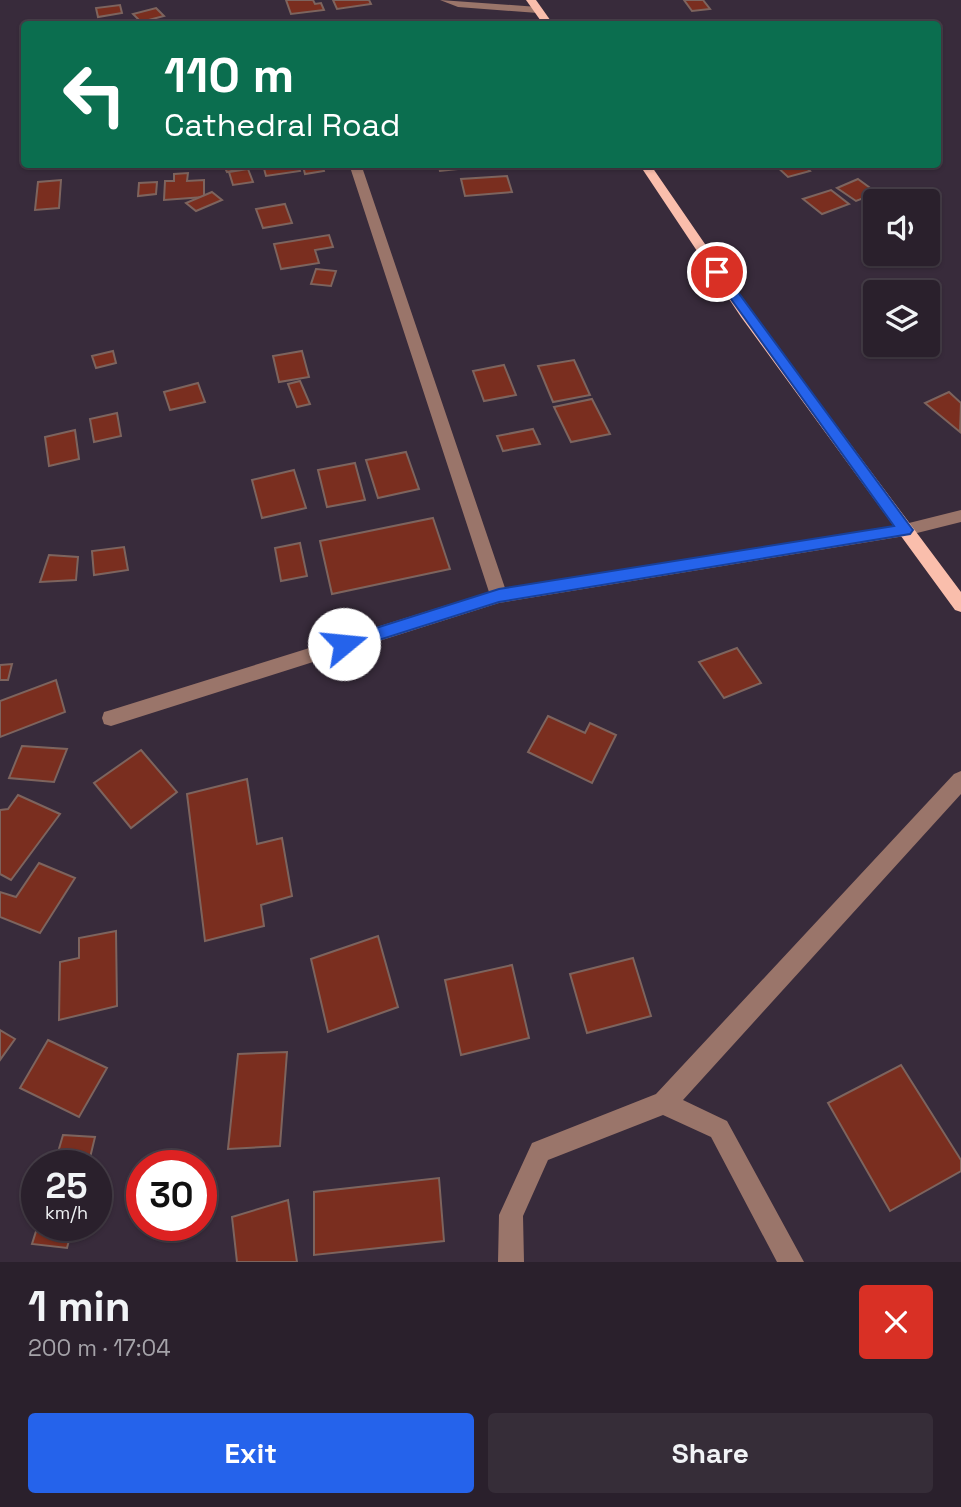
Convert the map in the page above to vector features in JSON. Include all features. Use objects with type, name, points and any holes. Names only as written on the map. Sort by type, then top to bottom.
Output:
[{"type":"main road","points":[[531,0],[546,21]]},
{"type":"main road","points":[[647,168],[746,314],[961,605]]},
{"type":"street","points":[[445,0],[458,4],[538,10]]},
{"type":"street","points":[[356,168],[499,596]]},
{"type":"street","points":[[111,718],[499,596],[905,530],[961,516]]},
{"type":"street","points":[[511,1262],[511,1215],[540,1151],[664,1103],[961,780]]},
{"type":"street","points":[[664,1103],[719,1129],[791,1262]]},
{"type":"building","points":[[286,0],[313,0],[315,4],[321,3],[324,10],[291,14]]},
{"type":"building","points":[[333,0],[369,0],[371,4],[337,9]]},
{"type":"building","points":[[684,0],[703,0],[710,9],[692,11]]},
{"type":"building","points":[[120,5],[122,13],[98,17],[96,8]]},
{"type":"building","points":[[156,8],[164,16],[140,21],[133,14]]},
{"type":"building","points":[[225,168],[246,168],[227,172]]},
{"type":"building","points":[[264,168],[299,168],[300,171],[266,176]]},
{"type":"building","points":[[304,168],[323,168],[324,171],[305,174]]},
{"type":"building","points":[[439,168],[467,168],[440,171]]},
{"type":"building","points":[[778,168],[807,168],[810,171],[788,177]]},
{"type":"building","points":[[248,169],[253,182],[233,185],[229,172]]},
{"type":"building","points":[[188,173],[187,181],[204,180],[204,197],[164,200],[165,181],[174,181],[174,174]]},
{"type":"building","points":[[507,176],[512,192],[465,196],[461,179]]},
{"type":"building","points":[[858,179],[872,189],[863,189],[863,198],[856,201],[837,188]]},
{"type":"building","points":[[61,180],[59,208],[35,210],[38,182]]},
{"type":"building","points":[[157,182],[156,194],[138,196],[139,183]]},
{"type":"building","points":[[831,190],[849,204],[822,214],[803,199]]},
{"type":"building","points":[[212,192],[222,200],[196,211],[186,203]]},
{"type":"building","points":[[285,204],[292,223],[263,228],[256,209]]},
{"type":"building","points":[[329,235],[333,247],[315,250],[319,263],[281,269],[274,244]]},
{"type":"building","points":[[316,269],[336,271],[331,286],[311,284]]},
{"type":"building","points":[[113,351],[116,363],[96,368],[92,356]]},
{"type":"building","points":[[302,351],[309,377],[279,382],[273,356]]},
{"type":"building","points":[[574,360],[590,395],[553,402],[538,366]]},
{"type":"building","points":[[504,365],[516,395],[484,401],[473,371]]},
{"type":"building","points":[[300,381],[310,404],[297,407],[288,384]]},
{"type":"building","points":[[198,383],[205,402],[170,410],[164,392]]},
{"type":"building","points":[[949,392],[961,403],[960,432],[925,403]]},
{"type":"building","points":[[592,399],[610,434],[571,442],[554,407]]},
{"type":"building","points":[[117,413],[121,436],[94,442],[90,419]]},
{"type":"building","points":[[533,429],[540,444],[503,451],[497,436]]},
{"type":"building","points":[[75,430],[79,459],[49,466],[45,437]]},
{"type":"building","points":[[406,452],[419,489],[378,498],[366,460]]},
{"type":"building","points":[[355,463],[365,500],[327,507],[318,470]]},
{"type":"building","points":[[294,470],[306,508],[262,518],[252,480]]},
{"type":"building","points":[[433,518],[450,569],[332,594],[320,541]]},
{"type":"building","points":[[300,543],[307,576],[281,581],[275,548]]},
{"type":"building","points":[[124,547],[128,570],[94,575],[92,551]]},
{"type":"building","points":[[49,555],[78,557],[76,580],[40,582]]},
{"type":"building","points":[[737,648],[761,683],[724,698],[699,662]]},
{"type":"building","points":[[12,664],[8,680],[0,680],[0,665]]},
{"type":"building","points":[[56,680],[65,712],[0,737],[0,701]]},
{"type":"building","points":[[548,716],[585,733],[590,723],[616,735],[592,783],[528,752]]},
{"type":"building","points":[[22,746],[67,749],[54,782],[9,778]]},
{"type":"building","points":[[141,750],[177,792],[131,828],[94,783]]},
{"type":"building","points":[[247,779],[257,844],[282,838],[292,896],[261,905],[264,926],[205,941],[187,794]]},
{"type":"building","points":[[18,795],[60,814],[11,880],[0,874],[0,810],[8,809]]},
{"type":"building","points":[[39,863],[75,878],[40,933],[0,917],[0,892],[16,897]]},
{"type":"building","points":[[116,931],[117,1006],[59,1020],[60,962],[79,958],[79,938]]},
{"type":"building","points":[[378,936],[398,1007],[328,1032],[311,959]]},
{"type":"building","points":[[633,958],[651,1016],[587,1033],[570,974]]},
{"type":"building","points":[[512,965],[529,1038],[461,1055],[445,980]]},
{"type":"building","points":[[0,1030],[15,1039],[0,1060]]},
{"type":"building","points":[[48,1040],[107,1068],[79,1117],[20,1088]]},
{"type":"building","points":[[287,1052],[280,1146],[228,1149],[238,1054]]},
{"type":"building","points":[[901,1065],[961,1160],[961,1171],[890,1211],[828,1103]]},
{"type":"building","points":[[63,1135],[95,1137],[92,1150],[59,1150]]},
{"type":"building","points":[[439,1178],[444,1241],[314,1255],[314,1192]]},
{"type":"building","points":[[288,1200],[297,1262],[237,1262],[232,1217]]},
{"type":"building","points":[[33,1241],[69,1241],[67,1248],[32,1244]]},
{"type":"route","points":[[344,644],[499,596],[905,530],[717,272]]}]
